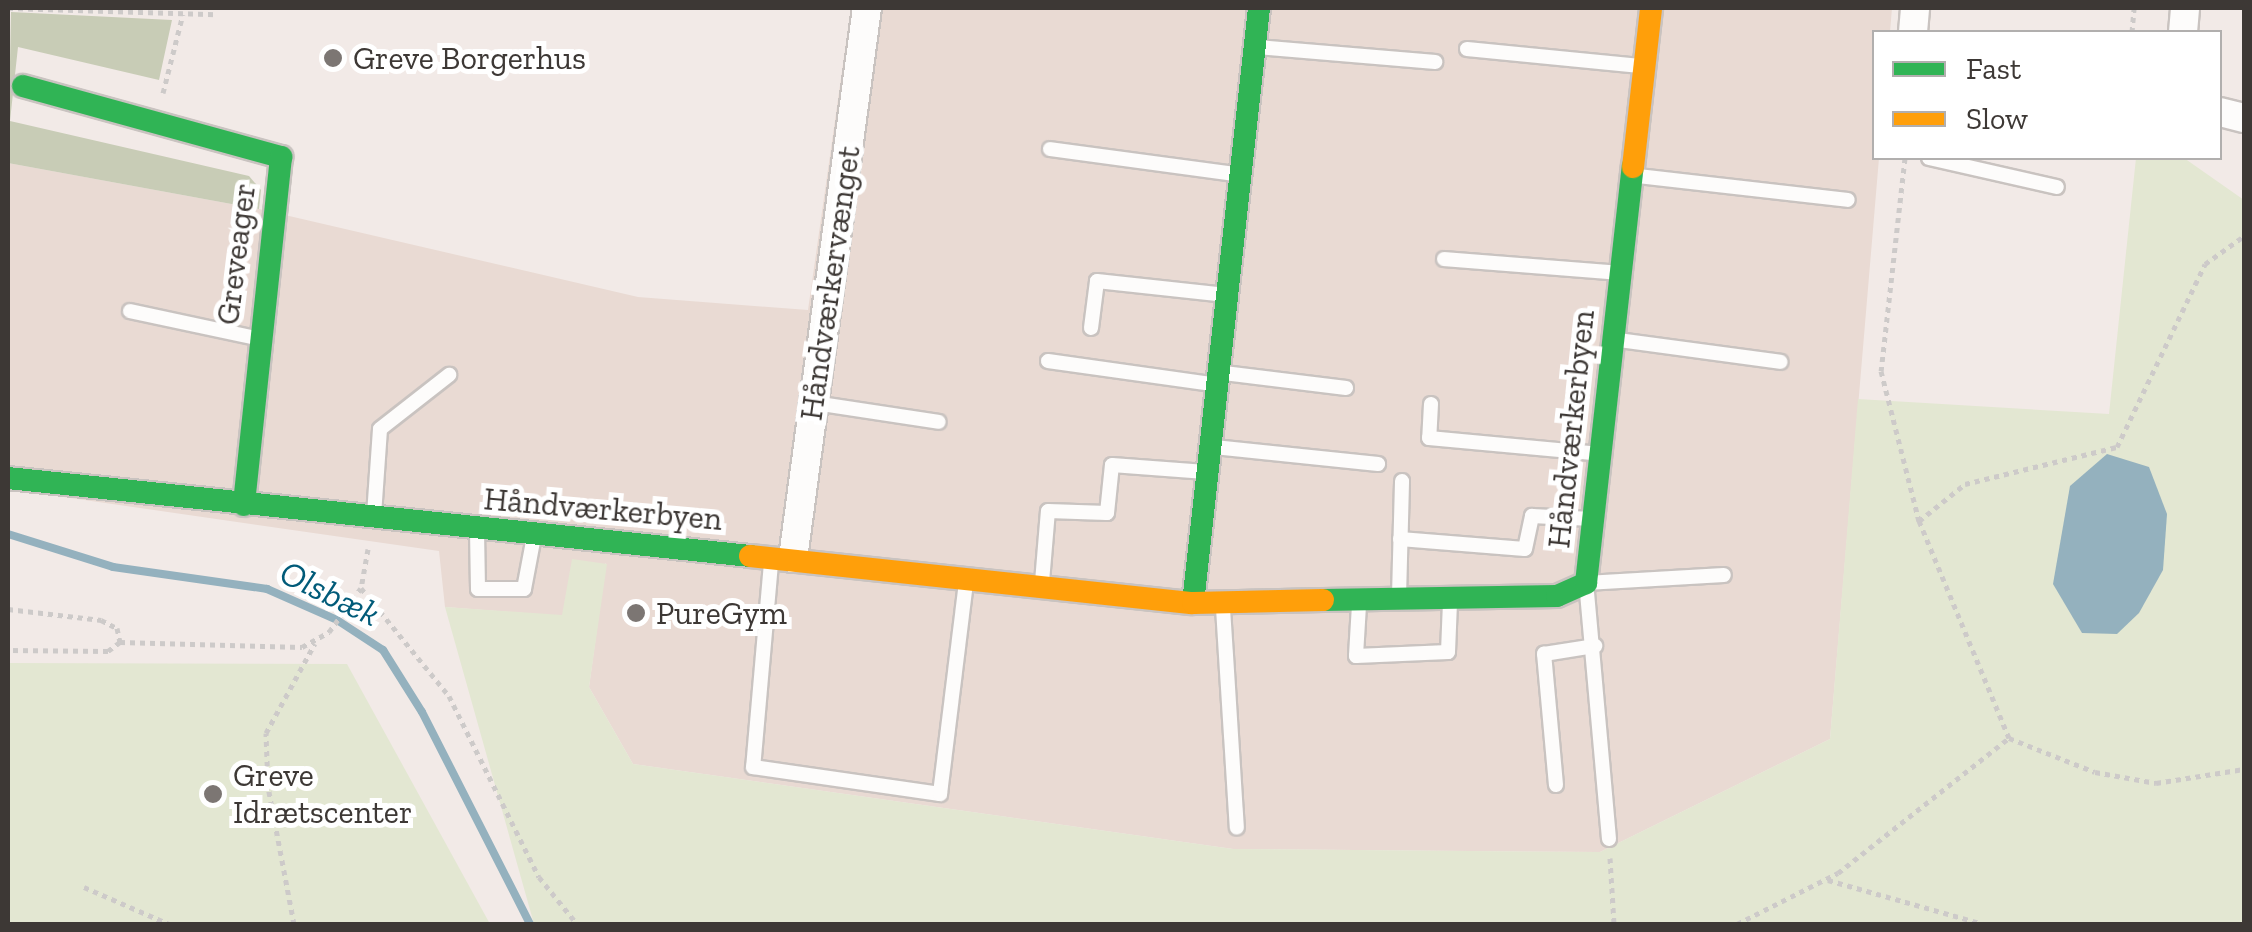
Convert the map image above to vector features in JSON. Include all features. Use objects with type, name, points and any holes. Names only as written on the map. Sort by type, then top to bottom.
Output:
[{"type":"street","name":"Håndværkervænget","points":[[782,557],[814,402],[866,8]]},
{"type":"street","points":[[1193,603],[1259,8]]},
{"type":"street","name":"Håndværkerbyen","points":[[8,478],[373,521],[782,557],[1193,603],[1557,596],[1586,583],[1651,8]]},
{"type":"street","name":"Greveager","points":[[24,86],[281,157],[258,339],[244,505]]},
{"type":"lane","points":[[1255,46],[1435,62]]},
{"type":"lane","points":[[1467,48],[1644,66]]},
{"type":"lane","points":[[1050,149],[1240,175]]},
{"type":"lane","points":[[1938,160],[2057,187]]},
{"type":"lane","points":[[1632,176],[1848,200]]},
{"type":"lane","points":[[1444,258],[1621,273]]},
{"type":"lane","points":[[1091,328],[1097,281],[1227,294]]},
{"type":"lane","points":[[130,311],[258,339]]},
{"type":"lane","points":[[1614,339],[1781,362]]},
{"type":"lane","points":[[1048,361],[1346,388]]},
{"type":"lane","points":[[373,521],[380,429],[449,375]]},
{"type":"lane","points":[[814,402],[939,422]]},
{"type":"lane","points":[[1432,404],[1429,438],[1600,454]]},
{"type":"lane","points":[[1210,446],[1378,464]]},
{"type":"lane","points":[[1042,588],[1048,511],[1107,513],[1112,465],[1208,472]]},
{"type":"lane","points":[[1399,597],[1402,481]]},
{"type":"lane","points":[[1400,540],[1525,550],[1532,516],[1593,518]]},
{"type":"lane","points":[[477,530],[478,589],[524,589],[534,535]]},
{"type":"lane","points":[[782,557],[753,767],[940,794],[966,580]]},
{"type":"lane","points":[[1608,840],[1595,646],[1586,583],[1724,576]]},
{"type":"lane","points":[[1359,601],[1356,656],[1448,652],[1450,596]]},
{"type":"lane","points":[[1223,602],[1237,828]]},
{"type":"lane","points":[[1556,785],[1544,654],[1595,646]]},
{"type":"path","points":[[8,8],[216,14]]},
{"type":"path","points":[[155,123],[182,14]]},
{"type":"path","points":[[1905,160],[1881,371],[1919,521],[2009,738],[2096,772],[2156,783],[2244,769]]},
{"type":"path","points":[[1919,521],[1964,484],[2117,446],[2205,264],[2244,236]]},
{"type":"path","points":[[294,924],[268,786],[266,733],[315,643],[349,612],[361,588],[373,521]]},
{"type":"path","points":[[361,588],[449,696],[538,878],[577,924]]},
{"type":"path","points":[[8,609],[100,620],[116,628],[120,642]]},
{"type":"path","points":[[8,650],[108,651],[120,642],[286,650],[315,643]]},
{"type":"path","points":[[1737,924],[1825,879],[2009,738]]},
{"type":"path","points":[[1608,840],[1614,924]]},
{"type":"path","points":[[1825,879],[1983,924]]},
{"type":"path","points":[[84,887],[169,924]]},
{"type":"shaded area","points":[[851,8],[1892,8],[1890,30],[1872,30],[1872,160],[1879,160],[1830,739],[1600,852],[1233,849],[633,764],[589,687],[606,563],[562,616],[445,607],[439,551],[8,489],[8,163],[259,209],[638,297],[808,310]]},
{"type":"green space","points":[[11,12],[172,20],[159,80],[18,47],[10,121],[249,176],[261,190],[259,209],[8,163]]},
{"type":"green space","points":[[2136,160],[2187,160],[2244,200],[2244,924],[534,924],[445,607],[562,615],[572,559],[607,564],[589,687],[633,764],[1233,849],[1600,852],[1830,739],[1858,399],[2109,414]]},
{"type":"green space","name":"Greve Idrætscenter","points":[[8,663],[347,664],[490,924],[8,924]]},
{"type":"water","points":[[2107,454],[2149,467],[2167,514],[2163,570],[2139,613],[2117,634],[2082,633],[2053,584],[2070,486]]},
{"type":"waterway","name":"Olsbæk","points":[[8,534],[113,567],[267,589],[337,620],[383,650],[422,712],[530,924]]},
{"type":"traffic: fast","points":[[1193,603],[1259,8]]},
{"type":"traffic: fast","points":[[23,86],[281,157],[244,505]]},
{"type":"traffic: fast","points":[[1323,600],[1557,596],[1586,583],[1633,167]]},
{"type":"traffic: fast","points":[[8,478],[750,556]]},
{"type":"traffic: slow","points":[[1633,167],[1651,8]]},
{"type":"traffic: slow","points":[[750,556],[1193,603],[1323,600]]},
{"type":"place","name":"Greve Borgerhus","points":[[333,58]]},
{"type":"place","name":"PureGym","points":[[636,613]]},
{"type":"place","name":"Greve Idrætscenter","points":[[213,794]]}]
